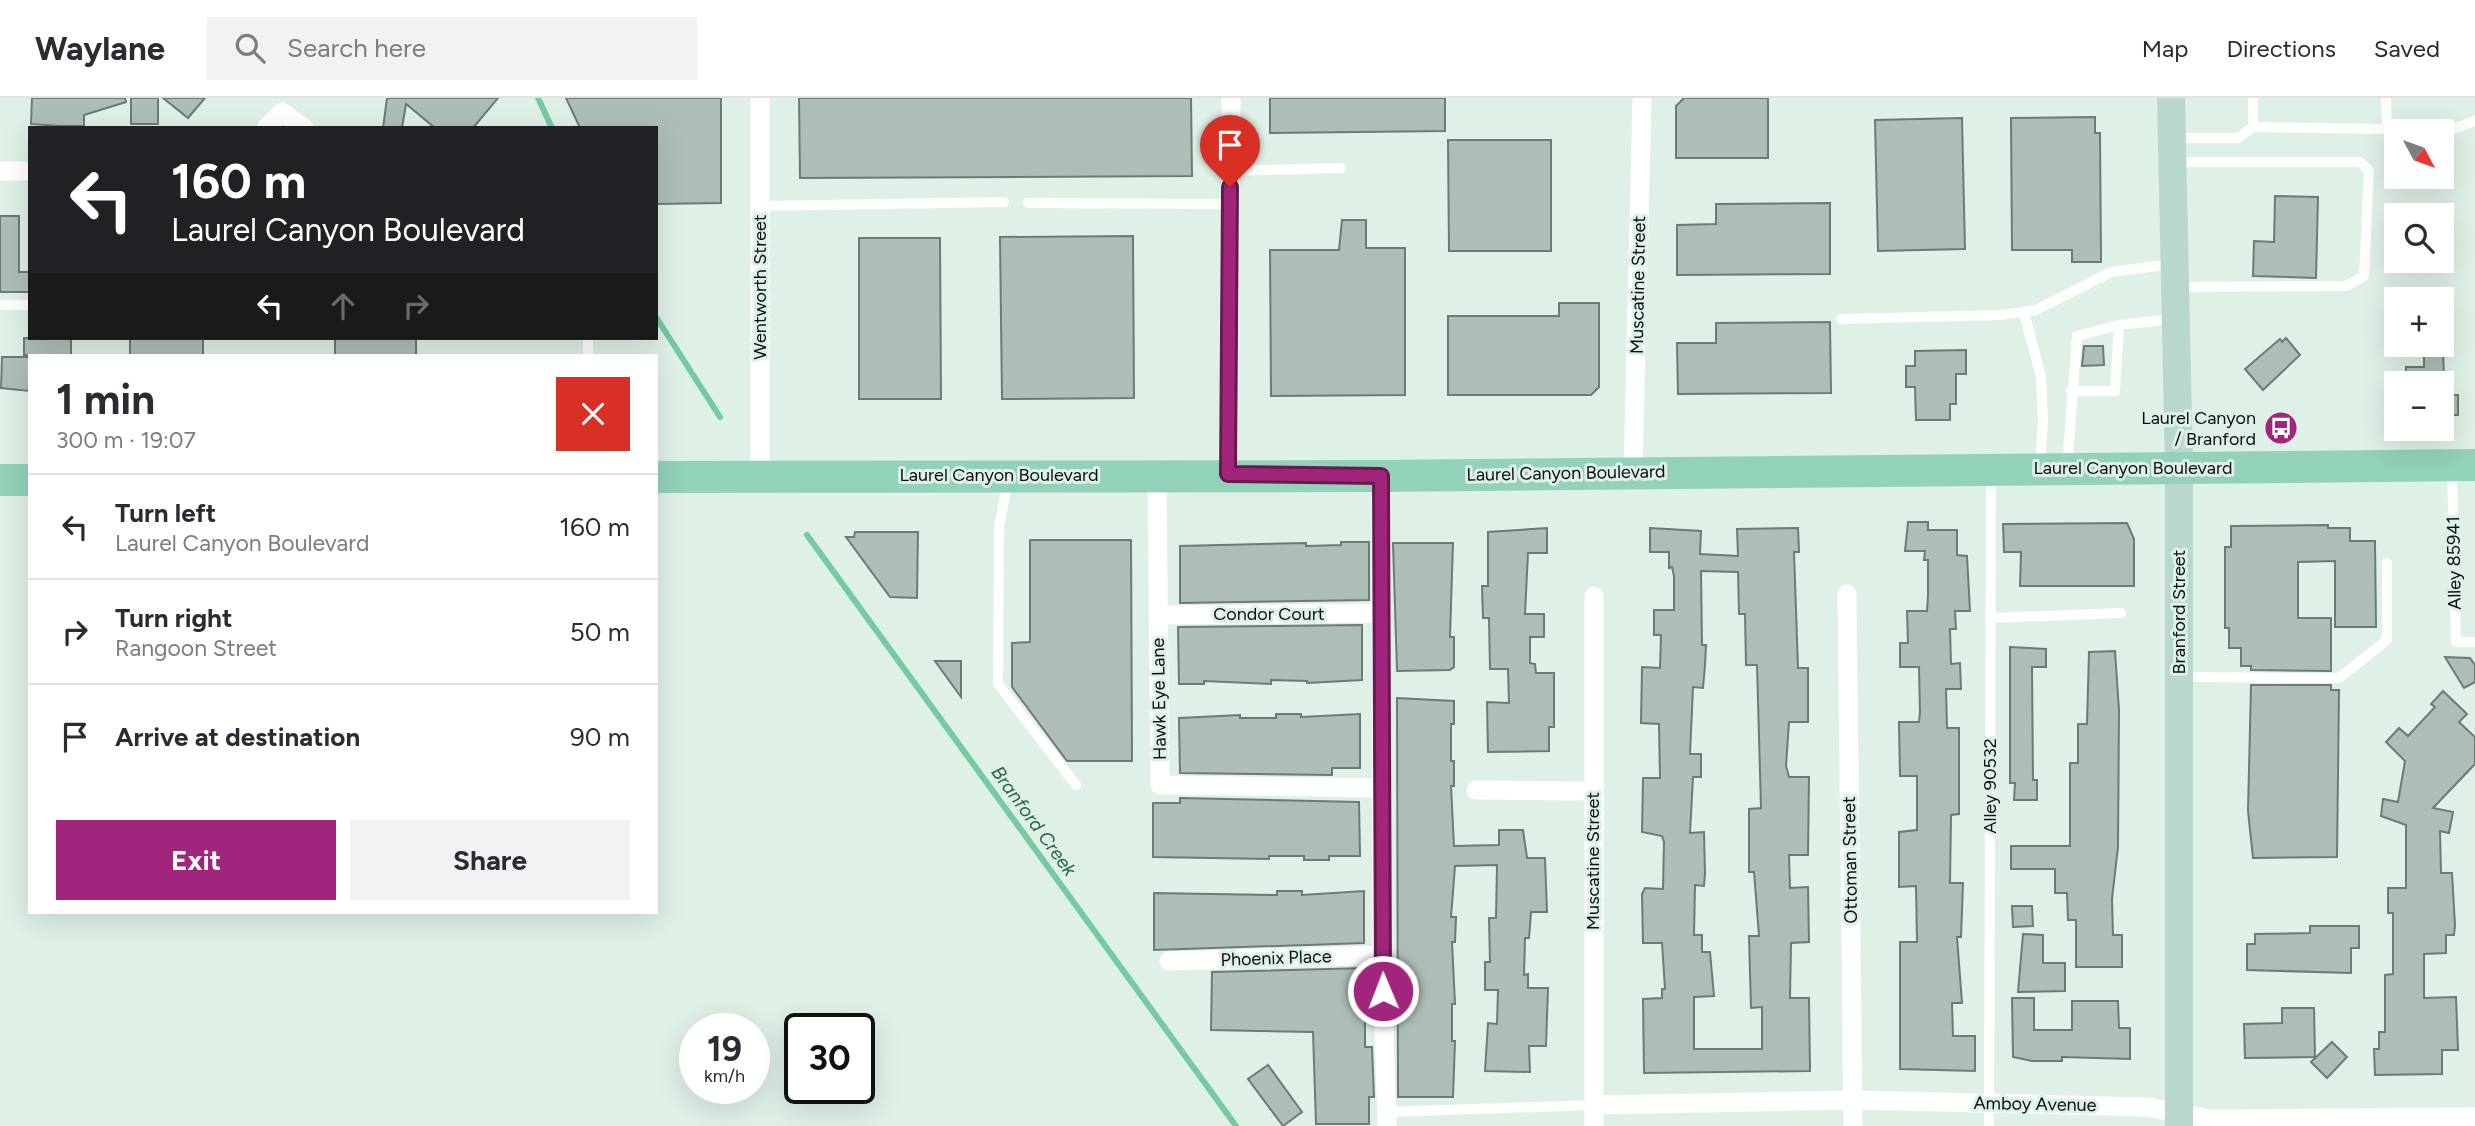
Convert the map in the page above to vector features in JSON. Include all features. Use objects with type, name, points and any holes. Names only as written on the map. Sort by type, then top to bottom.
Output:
[{"type":"main road","name":"Branford Street","points":[[2171,98],[2170,150],[2179,468],[2179,1120]]},
{"type":"main road","name":"Laurel Canyon Boulevard","points":[[658,477],[1157,474],[1381,476],[1633,471],[2463,465]]},
{"type":"main road","points":[[0,480],[28,480]]},
{"type":"street","name":"Wentworth Street","points":[[760,98],[760,477]]},
{"type":"street","points":[[1228,474],[1231,98]]},
{"type":"street","name":"Muscatine Street","points":[[1633,471],[1643,98]]},
{"type":"street","points":[[268,126],[286,105],[302,126]]},
{"type":"street","points":[[0,171],[28,171]]},
{"type":"street","name":"Hawk Eye Lane","points":[[1157,474],[1160,785],[1382,788]]},
{"type":"street","points":[[1381,476],[1382,955],[1387,1119]]},
{"type":"street","name":"Ottoman Street","points":[[1847,594],[1853,1126]]},
{"type":"street","name":"Muscatine Street","points":[[1594,596],[1594,1126]]},
{"type":"street","name":"Condor Court","points":[[1158,615],[1380,613]]},
{"type":"street","points":[[1476,790],[1593,790]]},
{"type":"street","name":"Phoenix Place","points":[[1169,961],[1382,955]]},
{"type":"street","name":"Amboy Avenue","points":[[1595,1105],[1852,1100],[2147,1107],[2179,1120],[2342,1122],[2475,1117]]},
{"type":"lane","points":[[2253,98],[2253,127]]},
{"type":"lane","points":[[2386,98],[2387,119]]},
{"type":"lane","points":[[2454,129],[2475,121]]},
{"type":"lane","points":[[2170,150],[2238,138],[2253,127],[2384,130]]},
{"type":"lane","points":[[1841,319],[2036,310],[2111,272],[2346,286],[2356,283],[2364,276],[2369,171],[2360,162],[2170,150]]},
{"type":"lane","points":[[1230,171],[1341,168]]},
{"type":"lane","points":[[760,206],[1004,202]]},
{"type":"lane","points":[[1028,203],[1230,204]]},
{"type":"lane","points":[[0,305],[28,305]]},
{"type":"lane","points":[[2024,312],[2040,377],[2043,420],[2053,469]]},
{"type":"lane","points":[[2053,469],[2071,391],[2077,337],[2119,325],[2174,319]]},
{"type":"lane","points":[[2071,391],[2115,391],[2119,325]]},
{"type":"lane","name":"Alley 85941","points":[[2463,465],[2456,642],[2475,642]]},
{"type":"lane","name":"Alley 90532","points":[[1989,1126],[1991,469]]},
{"type":"lane","points":[[1009,475],[999,528],[998,684],[1076,785]]},
{"type":"lane","points":[[2178,677],[2339,678],[2388,640],[2387,564]]},
{"type":"lane","points":[[1990,618],[2121,613]]},
{"type":"lane","points":[[1387,1119],[1595,1105]]},
{"type":"building","points":[[32,98],[125,98],[126,102],[84,115],[84,126],[61,126],[31,124]]},
{"type":"building","points":[[131,98],[158,98],[158,124],[131,124]]},
{"type":"building","points":[[163,98],[205,98],[188,118]]},
{"type":"building","points":[[387,98],[498,98],[475,126],[433,126],[406,104],[402,126],[383,126]]},
{"type":"building","points":[[566,98],[721,98],[721,203],[658,204],[658,126],[579,126]]},
{"type":"building","points":[[799,98],[1191,98],[1192,176],[800,178]]},
{"type":"building","points":[[1270,98],[1445,98],[1445,131],[1270,133]]},
{"type":"building","points":[[1684,98],[1768,98],[1768,158],[1676,158],[1676,106]]},
{"type":"building","points":[[2095,117],[2095,133],[2100,133],[2101,262],[2072,262],[2072,250],[2012,250],[2011,118]]},
{"type":"building","points":[[1962,118],[1965,249],[1878,251],[1875,120]]},
{"type":"building","points":[[1448,140],[1551,140],[1551,251],[1449,251]]},
{"type":"building","points":[[2275,196],[2318,197],[2316,278],[2253,276],[2254,241],[2274,242]]},
{"type":"building","points":[[1830,203],[1830,274],[1677,275],[1677,225],[1716,224],[1716,204]]},
{"type":"building","points":[[0,216],[19,216],[19,272],[28,272],[28,292],[0,292]]},
{"type":"building","points":[[1342,220],[1366,220],[1366,248],[1405,248],[1405,395],[1271,396],[1270,250],[1339,250]]},
{"type":"building","points":[[1133,236],[1134,398],[1002,399],[1000,237]]},
{"type":"building","points":[[859,238],[940,238],[941,399],[859,399]]},
{"type":"building","points":[[1559,303],[1599,303],[1599,387],[1591,395],[1448,395],[1448,316],[1559,316]]},
{"type":"building","points":[[1830,322],[1831,393],[1678,394],[1677,343],[1716,343],[1716,323]]},
{"type":"building","points":[[24,338],[71,340],[71,354],[24,355]]},
{"type":"building","points":[[2286,338],[2300,355],[2263,390],[2245,369],[2280,339],[2282,342]]},
{"type":"building","points":[[130,340],[203,340],[203,354],[130,354]]},
{"type":"building","points":[[335,340],[416,340],[416,354],[335,354]]},
{"type":"building","points":[[2084,346],[2103,346],[2104,365],[2082,366]]},
{"type":"building","points":[[1966,350],[1966,374],[1956,374],[1956,404],[1950,404],[1950,420],[1916,420],[1915,387],[1906,387],[1906,366],[1915,366],[1915,351]]},
{"type":"building","points":[[2,357],[28,357],[28,391],[1,388]]},
{"type":"building","points":[[2424,357],[2443,357],[2444,371],[2406,371],[2406,367],[2424,367]]},
{"type":"building","points":[[2454,395],[2458,395],[2458,415],[2454,415]]},
{"type":"building","points":[[1908,522],[1928,522],[1928,530],[1957,530],[1957,555],[1967,556],[1970,611],[1955,611],[1956,629],[1950,629],[1951,664],[1960,663],[1961,689],[1946,689],[1947,728],[1959,728],[1959,814],[1951,815],[1950,883],[1963,883],[1961,937],[1957,937],[1962,1003],[1952,1003],[1953,1036],[1975,1036],[1975,1071],[1900,1069],[1900,942],[1917,942],[1916,886],[1899,887],[1899,832],[1917,830],[1917,776],[1900,776],[1899,722],[1919,722],[1920,712],[1919,667],[1900,667],[1900,643],[1908,643],[1907,611],[1927,611],[1928,596],[1928,560],[1924,560],[1925,551],[1905,551]]},
{"type":"building","points":[[2127,523],[2134,539],[2134,586],[2020,586],[2021,552],[2004,552],[2003,524]]},
{"type":"building","points":[[2328,525],[2328,528],[2350,528],[2350,541],[2375,541],[2376,627],[2335,627],[2335,561],[2298,562],[2298,618],[2331,618],[2331,671],[2251,670],[2251,666],[2241,666],[2241,648],[2229,648],[2229,628],[2225,628],[2225,547],[2231,547],[2231,526]]},
{"type":"building","points":[[1547,528],[1547,553],[1528,553],[1525,614],[1544,614],[1544,637],[1530,637],[1530,663],[1535,664],[1536,673],[1554,673],[1554,727],[1549,727],[1549,751],[1488,752],[1487,702],[1509,703],[1508,669],[1490,669],[1489,618],[1483,618],[1482,586],[1488,586],[1488,532]]},
{"type":"building","points":[[1650,528],[1701,531],[1700,554],[1738,556],[1737,529],[1798,528],[1799,552],[1794,552],[1798,668],[1808,668],[1808,722],[1789,722],[1786,766],[1789,777],[1809,777],[1808,855],[1789,855],[1790,888],[1808,887],[1809,942],[1791,943],[1790,998],[1809,998],[1810,1071],[1644,1073],[1643,999],[1662,998],[1662,989],[1665,989],[1662,943],[1643,943],[1642,894],[1645,888],[1663,889],[1664,842],[1662,836],[1642,832],[1643,778],[1660,778],[1659,724],[1641,723],[1642,667],[1660,668],[1661,635],[1654,635],[1654,610],[1674,610],[1674,576],[1672,567],[1669,568],[1669,552],[1650,552]],"holes":[[[1701,571],[1738,572],[1739,614],[1745,614],[1746,665],[1757,665],[1761,808],[1749,809],[1749,872],[1754,872],[1759,936],[1749,936],[1751,1008],[1762,1007],[1762,1049],[1694,1049],[1694,997],[1714,996],[1710,952],[1702,952],[1702,935],[1694,935],[1695,885],[1704,886],[1704,832],[1690,833],[1693,777],[1701,777],[1701,754],[1690,754],[1693,687],[1703,688],[1705,665],[1706,645],[1702,645]]]},
{"type":"building","points":[[855,532],[918,532],[917,598],[890,597],[846,537],[854,537]]},
{"type":"building","points":[[1030,540],[1131,540],[1132,761],[1067,761],[1012,687],[1012,643],[1030,642]]},
{"type":"building","points":[[1341,542],[1369,542],[1369,600],[1180,603],[1180,546],[1306,543],[1306,546],[1341,545]]},
{"type":"building","points":[[1393,543],[1453,543],[1450,637],[1454,637],[1454,667],[1450,670],[1397,671]]},
{"type":"building","points":[[1362,625],[1362,680],[1307,683],[1271,680],[1271,684],[1204,681],[1204,684],[1179,684],[1178,627]]},
{"type":"building","points":[[2010,647],[2046,649],[2046,667],[2032,667],[2033,780],[2037,780],[2037,800],[2014,800],[2015,783],[2010,783]]},
{"type":"building","points":[[2115,651],[2119,710],[2118,847],[2112,899],[2113,935],[2122,935],[2122,967],[2076,967],[2076,920],[2068,920],[2067,893],[2055,893],[2055,869],[2011,869],[2011,846],[2070,846],[2070,763],[2078,763],[2078,724],[2087,724],[2089,652]]},
{"type":"building","points":[[2445,657],[2470,658],[2475,665],[2475,682],[2464,688]]},
{"type":"building","points":[[935,661],[961,661],[961,697]]},
{"type":"building","points":[[2251,685],[2331,685],[2331,690],[2339,690],[2337,857],[2253,858],[2248,811]]},
{"type":"building","points":[[2443,691],[2467,714],[2459,722],[2475,737],[2475,764],[2433,808],[2453,812],[2449,833],[2440,831],[2441,873],[2452,873],[2455,925],[2454,935],[2446,935],[2446,953],[2424,954],[2424,998],[2456,997],[2458,1050],[2442,1050],[2442,1074],[2375,1075],[2374,1049],[2379,1049],[2379,1032],[2385,1032],[2385,975],[2393,974],[2393,913],[2388,913],[2388,888],[2406,888],[2406,825],[2381,816],[2383,799],[2398,802],[2405,761],[2386,742],[2399,728],[2408,736],[2435,707],[2431,704]]},
{"type":"building","points":[[1397,698],[1454,701],[1451,761],[1454,761],[1454,786],[1451,786],[1454,846],[1499,845],[1499,830],[1523,830],[1527,858],[1545,858],[1547,912],[1531,912],[1529,938],[1525,938],[1524,975],[1528,974],[1528,988],[1548,988],[1546,1046],[1529,1046],[1530,1072],[1485,1071],[1488,1023],[1497,1024],[1498,990],[1485,990],[1485,962],[1490,962],[1489,918],[1496,918],[1497,865],[1455,866],[1451,917],[1456,917],[1455,942],[1452,942],[1455,1004],[1452,1004],[1452,1041],[1455,1041],[1453,1097],[1398,1097]]},
{"type":"building","points":[[1276,714],[1301,714],[1301,717],[1360,714],[1360,768],[1332,768],[1332,775],[1180,773],[1179,718],[1240,715],[1240,718],[1276,718]]},
{"type":"building","points":[[1180,798],[1359,802],[1360,856],[1329,856],[1329,860],[1304,860],[1304,856],[1269,856],[1269,859],[1153,857],[1153,803],[1180,803]]},
{"type":"building","points":[[1277,891],[1302,891],[1302,895],[1364,891],[1364,943],[1154,950],[1154,893],[1277,895]]},
{"type":"building","points":[[2012,906],[2032,906],[2033,926],[2013,927]]},
{"type":"building","points":[[2310,926],[2359,926],[2359,948],[2351,948],[2351,973],[2247,970],[2247,944],[2255,944],[2255,934],[2310,933]]},
{"type":"building","points":[[2023,934],[2043,935],[2043,963],[2065,963],[2065,991],[2018,992]]},
{"type":"building","points":[[1365,968],[1365,1047],[1372,1047],[1374,1097],[1369,1097],[1369,1124],[1316,1124],[1313,1032],[1211,1030],[1212,972]]},
{"type":"building","points":[[2012,998],[2034,998],[2034,1030],[2072,1030],[2072,1001],[2118,1001],[2119,1028],[2130,1028],[2130,1059],[2062,1057],[2062,1061],[2032,1061],[2013,1057]]},
{"type":"building","points":[[2282,1008],[2314,1008],[2315,1057],[2245,1058],[2244,1024],[2282,1023]]},
{"type":"building","points":[[2332,1042],[2347,1057],[2327,1078],[2311,1062]]},
{"type":"building","points":[[1268,1065],[1302,1112],[1283,1126],[1248,1079]]},
{"type":"waterway","name":"Branford Creek","points":[[538,98],[551,126]]},
{"type":"waterway","name":"Branford Creek","points":[[658,320],[720,417]]},
{"type":"waterway","name":"Branford Creek","points":[[807,535],[1236,1126]]},
{"type":"place","name":"Laurel Canyon / Branford","points":[[2281,428]]},
{"type":"route","points":[[1230,187],[1228,474],[1381,476],[1383,991]]}]
